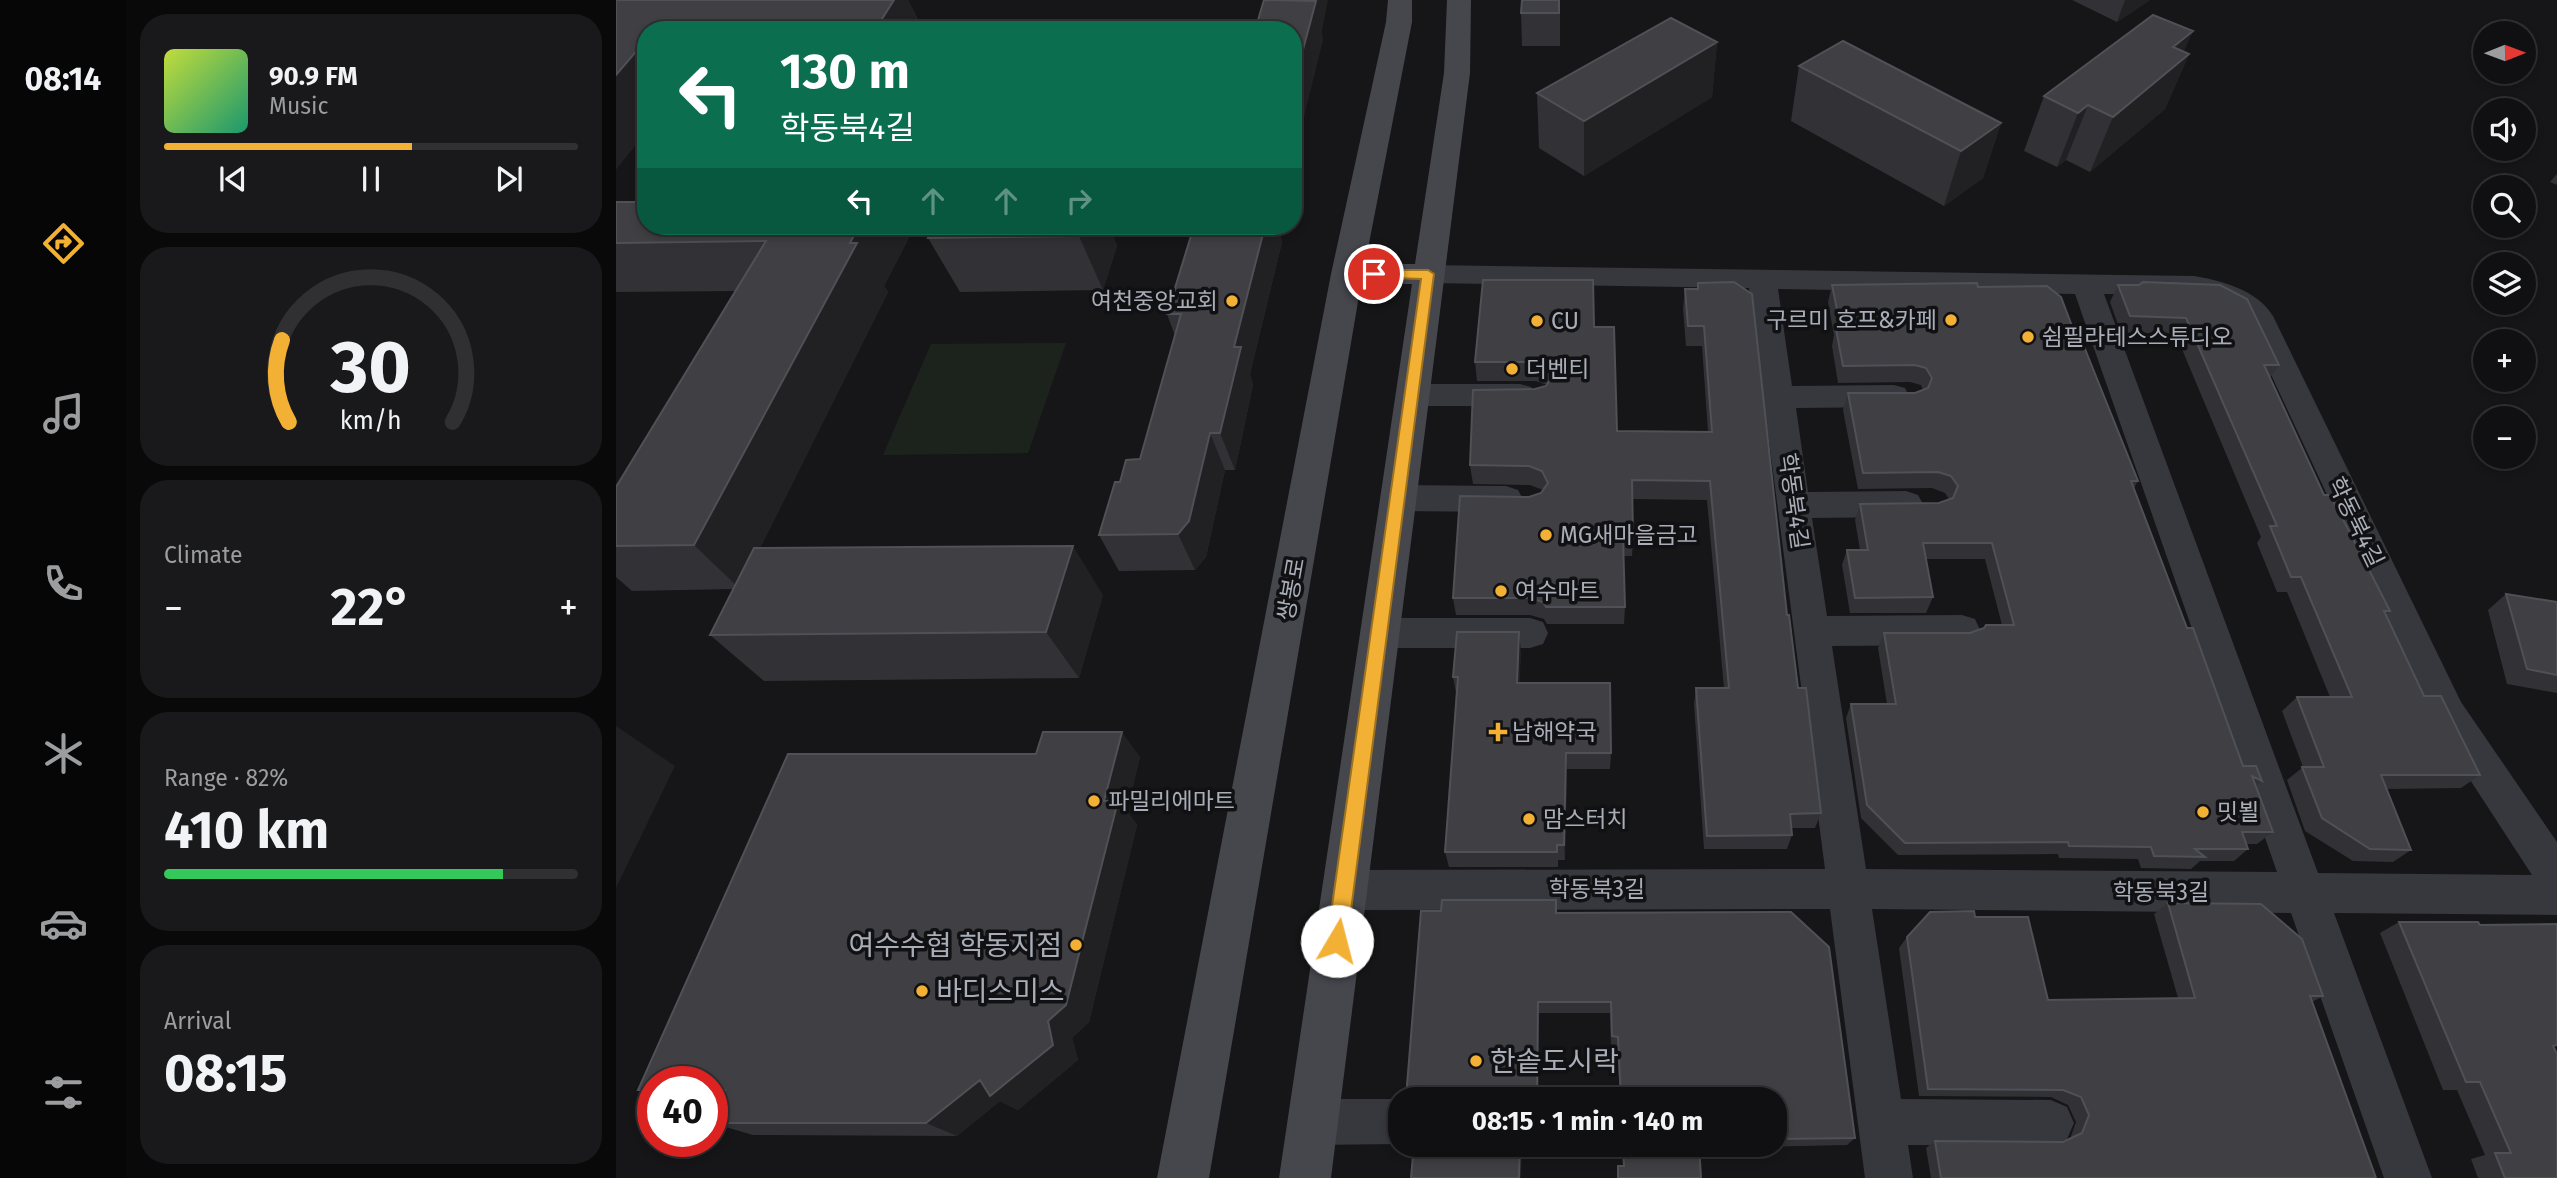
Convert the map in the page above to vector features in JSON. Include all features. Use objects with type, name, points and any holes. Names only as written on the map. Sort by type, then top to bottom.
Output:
[{"type":"street","name":"쌍봉로","points":[[1183,1178],[1347,274],[1399,22],[1400,0]]},
{"type":"street","points":[[1457,73],[1459,0]]},
{"type":"street","points":[[1305,1178],[1428,274],[1470,0]]},
{"type":"street","name":"학동북4길","points":[[1347,274],[2086,285],[2204,288],[2227,295],[2258,316],[2448,714],[2557,877]]},
{"type":"street","name":"학동북4길","points":[[1762,280],[1850,889]]},
{"type":"street","points":[[2086,285],[2408,1178]]},
{"type":"street","points":[[1412,395],[1535,395]]},
{"type":"street","points":[[1779,397],[1909,396]]},
{"type":"street","points":[[1397,498],[1529,500]]},
{"type":"street","points":[[1794,505],[1932,504]]},
{"type":"street","points":[[1813,631],[1962,630]]},
{"type":"street","points":[[1379,633],[1530,634]]},
{"type":"street","points":[[1850,889],[1889,1178]]},
{"type":"street","name":"학동북3길","points":[[1344,890],[1850,889],[2557,895]]},
{"type":"street","points":[[1312,1122],[1388,1122]]},
{"type":"street","points":[[1882,1122],[2051,1123]]},
{"type":"shaded area","points":[[1066,343],[1028,453],[883,455],[931,344]]},
{"type":"building","points":[[894,0],[881,21],[637,21],[637,50],[616,75],[616,1]]},
{"type":"building","points":[[1264,0],[1316,1],[1302,53],[1302,21],[1258,21]]},
{"type":"building","points":[[1522,0],[1559,0],[1559,13],[1521,13]]},
{"type":"building","points":[[2153,15],[2193,31],[2173,47],[2189,54],[2113,117],[2088,105],[2078,113],[2044,96]]},
{"type":"building","points":[[1671,18],[1717,42],[1584,121],[1537,93]]},
{"type":"building","points":[[1843,41],[2001,123],[1961,151],[1799,66]]},
{"type":"building","points":[[616,202],[637,202],[637,235],[854,235],[850,243],[857,243],[694,545],[616,546],[616,487],[766,241],[616,243]]},
{"type":"building","points":[[930,235],[1079,235],[1079,236],[928,238]]},
{"type":"building","points":[[1191,235],[1263,235],[1234,347],[1241,347],[1220,433],[1210,433],[1189,521],[1178,534],[1099,535],[1115,482],[1120,482],[1126,460],[1140,459],[1181,314],[1167,314]]},
{"type":"building","points":[[1483,280],[1593,280],[1594,327],[1614,327],[1617,431],[1712,432],[1704,326],[1688,326],[1685,289],[1698,289],[1698,283],[1734,282],[1752,294],[1787,615],[1798,688],[1806,688],[1821,813],[1790,814],[1792,835],[1707,836],[1696,688],[1729,688],[1710,481],[1632,480],[1633,539],[1623,539],[1625,607],[1546,607],[1543,602],[1529,598],[1453,598],[1460,496],[1529,497],[1541,493],[1548,483],[1542,471],[1529,466],[1470,465],[1473,390],[1535,389],[1546,386],[1552,377],[1548,367],[1535,362],[1475,362]]},
{"type":"building","points":[[2143,282],[2220,285],[2247,299],[2279,365],[2264,365],[2324,495],[2330,495],[2390,611],[2384,611],[2424,696],[2441,696],[2480,775],[2381,775],[2411,850],[2370,849],[2322,818],[2302,767],[2324,767],[2297,697],[2352,697],[2301,577],[2291,577],[2270,526],[2277,526],[2186,318],[2130,316],[2118,285],[2139,285]]},
{"type":"building","points":[[1977,283],[1978,287],[2047,286],[2061,297],[2078,342],[2081,339],[2138,481],[2131,481],[2187,628],[2193,628],[2243,766],[2256,766],[2262,781],[2252,776],[2273,832],[2242,832],[2248,849],[2195,849],[2205,857],[2154,856],[2151,847],[2069,846],[2068,842],[1905,843],[1867,805],[1851,704],[1896,704],[1884,633],[1970,633],[1986,625],[2014,625],[1992,543],[1923,543],[1933,597],[1855,598],[1847,550],[1868,550],[1860,504],[1939,503],[1953,498],[1958,486],[1951,476],[1938,472],[1863,473],[1848,393],[1915,393],[1928,388],[1932,378],[1926,368],[1915,365],[1843,366],[1836,329],[1841,329],[1832,285]]},
{"type":"building","points":[[1073,546],[1046,632],[710,635],[754,548]]},
{"type":"building","points":[[2506,594],[2557,602],[2557,675],[2527,669]]},
{"type":"building","points":[[1457,632],[1519,632],[1517,683],[1610,683],[1611,753],[1566,753],[1564,845],[1557,845],[1557,852],[1445,852],[1458,677],[1453,677]]},
{"type":"building","points":[[1043,732],[1122,732],[1104,801],[1118,801],[1066,1005],[1048,1021],[1053,1045],[990,1096],[980,1080],[926,1123],[728,1123],[728,1066],[649,1066],[788,754],[1036,754]]},
{"type":"building","points":[[1442,900],[1556,900],[1556,913],[1791,912],[1829,947],[1855,1138],[1787,1139],[1787,1087],[1620,1087],[1618,1037],[1612,1036],[1611,1002],[1538,1002],[1537,1087],[1407,1087],[1421,911],[1441,911]]},
{"type":"building","points":[[2168,903],[2261,904],[2302,939],[2323,996],[2310,996],[2376,1178],[1941,1178],[1935,1141],[2063,1142],[2082,1133],[2089,1115],[2081,1097],[2063,1090],[1928,1089],[1907,937],[1930,912],[1974,911],[1975,917],[2028,917],[2048,1000],[2195,998]]},
{"type":"building","points":[[2399,922],[2557,924],[2557,1045],[2553,1046],[2557,1054],[2557,1178],[2505,1178],[2495,1153],[2511,1153],[2480,1082],[2466,1082]]},
{"type":"building","points":[[1413,1157],[1520,1157],[1519,1178],[1411,1178]]},
{"type":"building","points":[[1624,1157],[1700,1157],[1701,1178],[1618,1178],[1618,1166],[1624,1166]]},
{"type":"place","name":"여천중앙교회","points":[[1232,301]]},
{"type":"place","name":"구르미 호프&카페","points":[[1951,320]]},
{"type":"place","name":"CU","points":[[1537,321]]},
{"type":"place","name":"쉼필라테스스튜디오","points":[[2028,337]]},
{"type":"place","name":"더벤티","points":[[1512,369]]},
{"type":"place","name":"MG새마을금고","points":[[1546,535]]},
{"type":"place","name":"여수마트","points":[[1501,591]]},
{"type":"place","name":"남해약국","points":[[1498,732]]},
{"type":"place","name":"파밀리에마트","points":[[1094,801]]},
{"type":"place","name":"밋뵐","points":[[2203,812]]},
{"type":"place","name":"맘스터치","points":[[1529,819]]},
{"type":"place","name":"여수수협 학동지점","points":[[1076,945]]},
{"type":"place","name":"바디스미스","points":[[922,991]]},
{"type":"place","name":"한솥도시락","points":[[1476,1061]]},
{"type":"route","points":[[1337,941],[1428,274],[1374,274]]}]
